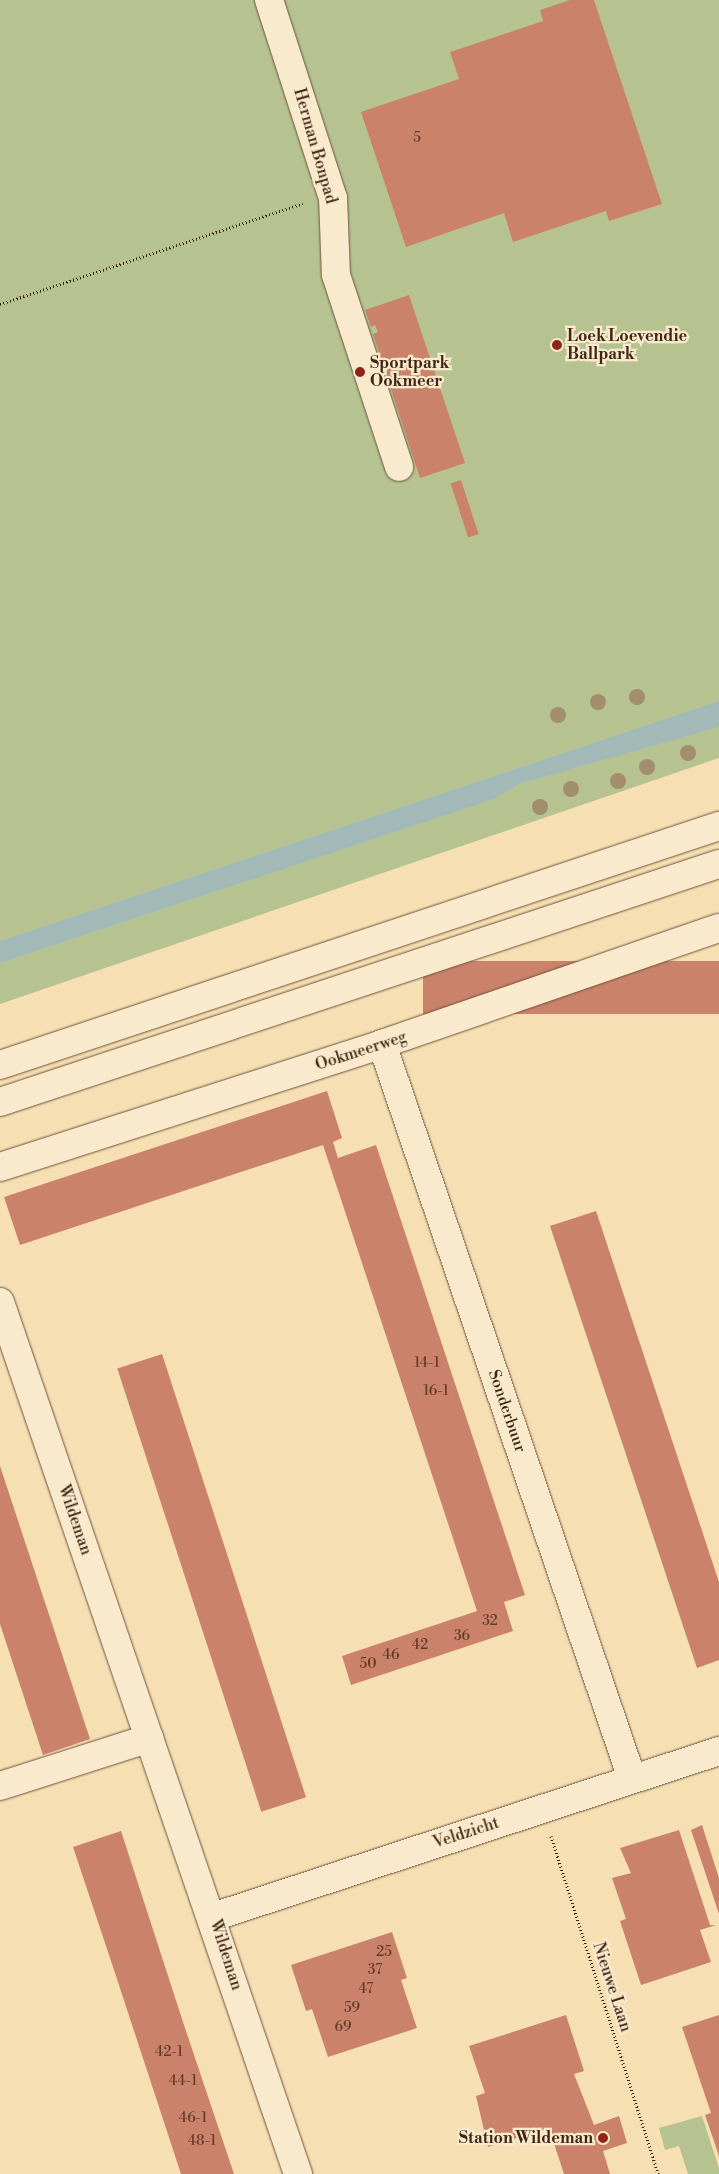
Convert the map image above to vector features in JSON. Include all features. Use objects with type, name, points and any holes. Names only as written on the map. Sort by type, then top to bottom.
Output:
[{"type":"street","name":"Herman Bonpad","points":[[269,0],[332,193],[336,275],[399,467]]},
{"type":"street","points":[[0,1065],[719,826]]},
{"type":"street","points":[[0,1102],[719,864]]},
{"type":"street","name":"Ookmeerweg","points":[[0,1167],[382,1044],[719,928]]},
{"type":"street","name":"Sonderbuur","points":[[382,1044],[632,1779]]},
{"type":"street","name":"Wildeman","points":[[0,1302],[213,1917],[298,2174]]},
{"type":"street","points":[[0,1786],[150,1738]]},
{"type":"street","name":"Veldzicht","points":[[213,1917],[719,1751]]},
{"type":"path","points":[[0,304],[332,193]]},
{"type":"path","name":"Nieuwe Laan","points":[[542,1808],[658,2174]]},
{"type":"green space","name":"Sportpark Ookmeer","points":[[0,0],[719,0],[719,758],[0,1004]]},
{"type":"green space","points":[[702,2116],[719,2168],[719,2174],[688,2174],[679,2146],[665,2150],[659,2128]]},
{"type":"shaded area","points":[[719,701],[719,727],[519,784],[494,799],[0,963],[0,941]]},
{"type":"building","points":[[570,0],[594,0],[662,204],[609,221],[606,211],[513,242],[504,213],[406,247],[361,112],[459,79],[450,52],[543,21],[540,10]]},
{"type":"building","points":[[409,295],[465,463],[420,478],[373,334],[378,332],[375,325],[371,327],[365,310]]},
{"type":"building","points":[[461,480],[479,534],[468,538],[451,483]]},
{"type":"building","points":[[423,961],[719,961],[719,1014],[423,1014]]},
{"type":"building","points":[[327,1091],[342,1138],[333,1142],[338,1158],[376,1145],[525,1595],[504,1602],[513,1631],[351,1685],[342,1656],[477,1611],[323,1145],[20,1245],[4,1197]]},
{"type":"building","points":[[596,1211],[719,1582],[719,1660],[697,1668],[550,1226]]},
{"type":"building","points":[[162,1354],[306,1797],[261,1812],[117,1369]]},
{"type":"building","points":[[0,1466],[90,1739],[43,1755],[0,1624]]},
{"type":"building","points":[[702,1825],[719,1878],[719,1914],[691,1830]]},
{"type":"building","points":[[679,1830],[710,1925],[716,1925],[700,1930],[711,1962],[641,1985],[620,1921],[626,1919],[612,1878],[631,1873],[620,1848]]},
{"type":"building","points":[[121,1831],[234,2174],[181,2174],[73,1847]]},
{"type":"building","points":[[392,1932],[407,1978],[401,1980],[417,2028],[328,2057],[312,2009],[306,2011],[291,1965]]},
{"type":"building","points":[[566,2015],[584,2071],[574,2074],[594,2125],[619,2116],[627,2143],[603,2151],[610,2174],[564,2174],[549,2128],[488,2147],[476,2096],[485,2093],[469,2046]]},
{"type":"building","points":[[719,2015],[719,2156],[705,2115],[711,2113],[682,2027]]},
{"type":"place","name":"Loek Loevendie Ballpark","points":[[557,345]]},
{"type":"place","name":"Sportpark Ookmeer","points":[[360,372]]},
{"type":"place","name":"Station Wildeman","points":[[603,2138]]}]
